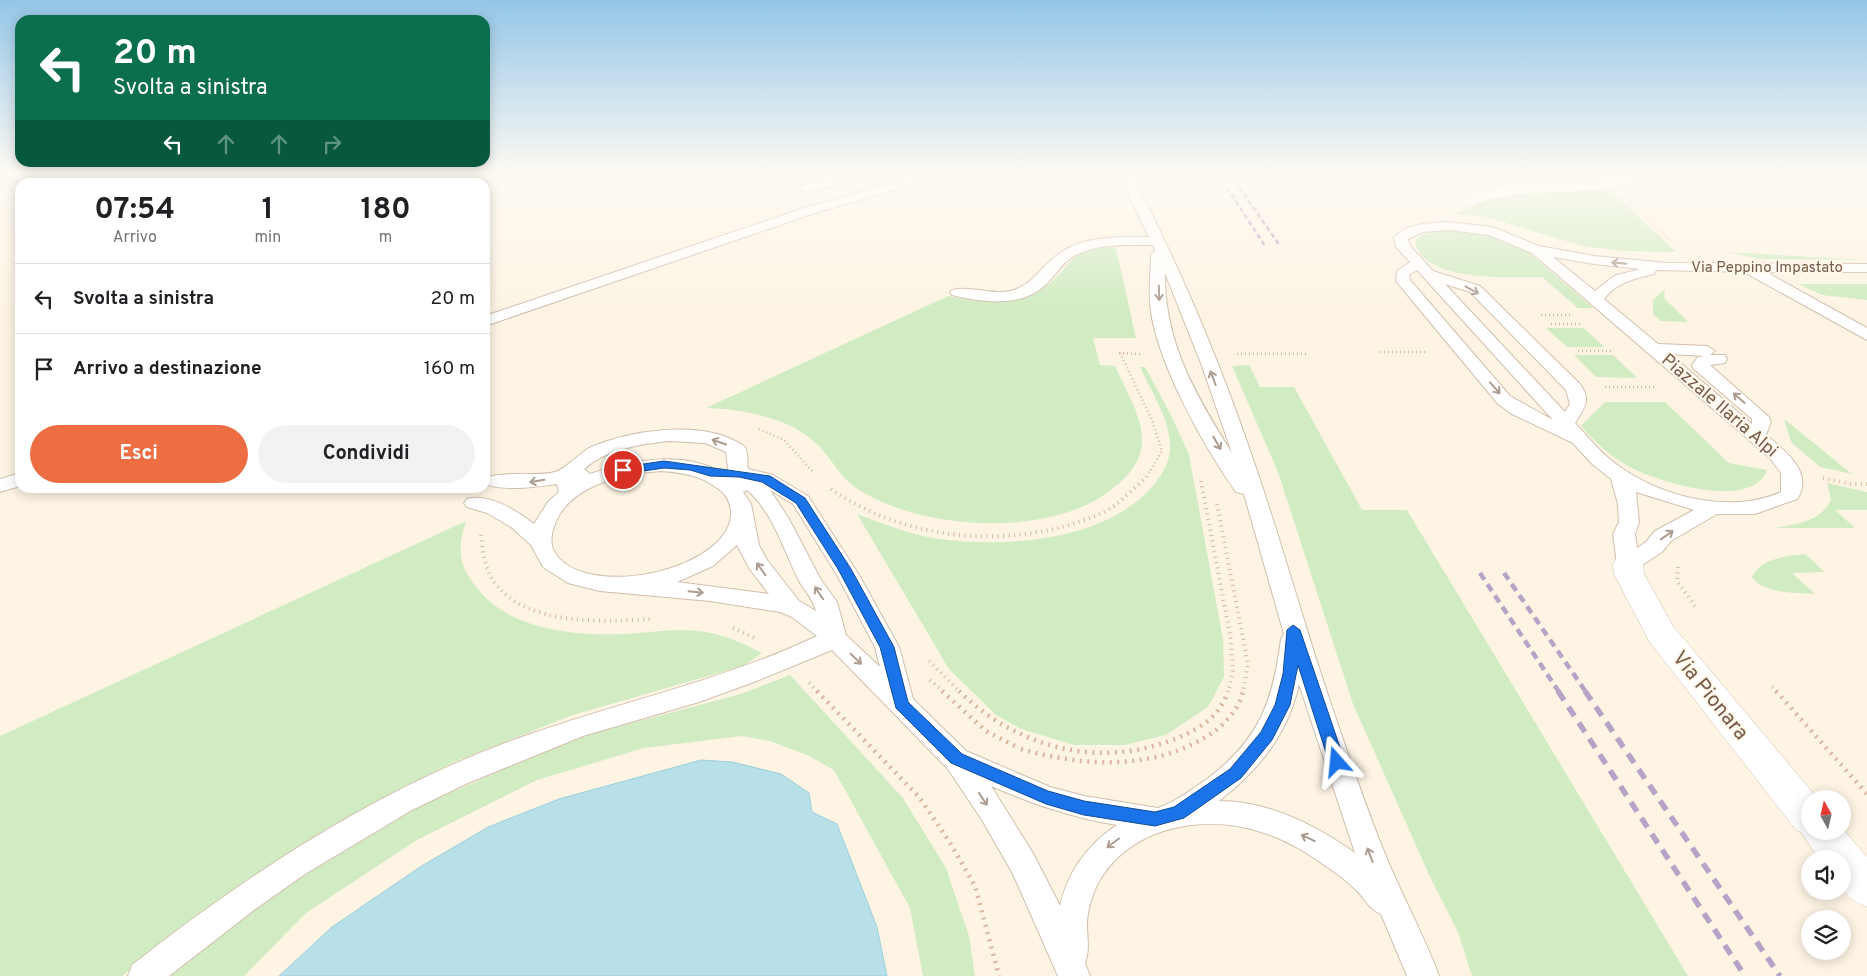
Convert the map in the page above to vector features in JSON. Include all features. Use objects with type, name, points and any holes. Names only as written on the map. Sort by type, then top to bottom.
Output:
[{"type":"street","name":"Via Pionara","points":[[1628,564],[1629,574],[1661,633],[1801,807]]},
{"type":"street","points":[[1828,840],[1867,888]]},
{"type":"lane","points":[[490,319],[783,220]]},
{"type":"lane","points":[[1146,220],[1189,316],[1231,423],[1263,523],[1293,630],[1350,800],[1375,866],[1418,961]]},
{"type":"lane","name":"Piazzale Ilaria Alpi","points":[[1469,227],[1492,231],[1537,250],[1757,436],[1789,467],[1794,482],[1790,495],[1772,504],[1749,509],[1715,506],[1680,500],[1620,476],[1598,458],[1422,268],[1403,247],[1401,238],[1418,229],[1469,227]]},
{"type":"lane","points":[[957,292],[980,297],[1005,296],[1028,291],[1037,285],[1067,254],[1090,245],[1121,241],[1157,243]]},
{"type":"lane","points":[[1157,243],[1160,318],[1182,382],[1263,523]]},
{"type":"lane","name":"Via Peppino Impastato","points":[[1537,250],[1594,260],[1667,267],[1867,268]]},
{"type":"lane","name":"Via Peppino Impastato","points":[[1596,300],[1606,285],[1623,277],[1667,267]]},
{"type":"lane","points":[[1746,267],[1820,307],[1867,336]]},
{"type":"lane","points":[[1566,424],[1580,404],[1579,397],[1574,388],[1475,289],[1422,268],[1402,274],[1403,281],[1504,400],[1518,410],[1583,442]]},
{"type":"lane","points":[[1654,348],[1713,355],[1700,365],[1760,417],[1762,422],[1757,436]]},
{"type":"lane","points":[[541,543],[542,528],[584,459],[613,446],[648,437],[686,436],[720,440],[737,450],[740,506],[748,545],[757,563],[791,607],[835,638],[956,758],[1016,850],[1044,904],[1074,975]]},
{"type":"lane","points":[[494,481],[568,485],[637,467],[664,465],[690,467],[710,473],[728,483],[740,506],[734,536],[718,552],[699,566],[673,576],[645,583],[613,585]]},
{"type":"lane","points":[[710,473],[739,474],[766,479],[800,500],[845,569],[887,647],[902,704]]},
{"type":"lane","points":[[739,474],[762,493],[779,519],[811,582],[825,602],[835,638]]},
{"type":"lane","name":"Via Pionara","points":[[1620,476],[1626,491],[1628,504],[1629,522],[1624,534],[1628,564]]},
{"type":"lane","points":[[0,486],[15,481]]},
{"type":"lane","points":[[474,503],[490,506],[520,522],[541,543],[549,561],[562,571],[582,580],[613,585],[700,592],[791,607]]},
{"type":"lane","points":[[1628,564],[1654,547],[1663,536],[1715,506]]},
{"type":"lane","points":[[1074,975],[1069,935],[1074,900],[1087,872],[1104,850],[1127,833],[1167,816],[1236,773],[1267,736],[1282,705],[1290,674],[1293,630]]},
{"type":"lane","points":[[144,976],[174,951],[324,847],[387,809],[435,785],[573,729],[689,695],[787,661],[835,638]]},
{"type":"lane","points":[[956,758],[1046,797],[1084,808],[1167,816],[1232,813],[1278,824],[1315,841],[1350,866],[1379,894],[1418,961]]},
{"type":"path","points":[[1114,220],[1121,241]]},
{"type":"path","points":[[1648,220],[1678,247]]},
{"type":"path","points":[[1535,315],[1571,315]]},
{"type":"path","points":[[1543,324],[1585,324]]},
{"type":"path","points":[[1571,351],[1615,351]]},
{"type":"path","points":[[1380,352],[1428,352]]},
{"type":"path","points":[[825,483],[836,494],[873,515],[899,524],[973,537],[1048,532],[1106,511],[1146,478],[1162,452],[1152,420],[1120,354],[1148,354]]},
{"type":"path","points":[[1233,354],[1307,354]]},
{"type":"path","points":[[1601,387],[1655,388]]},
{"type":"path","points":[[753,427],[784,440],[818,479]]},
{"type":"path","points":[[929,661],[992,719],[1018,734],[1051,748],[1079,753],[1126,752],[1173,740],[1204,723],[1224,702],[1233,665],[1233,647],[1199,471]]},
{"type":"path","points":[[1819,477],[1851,484],[1867,484]]},
{"type":"path","points":[[925,675],[986,731],[1034,754],[1073,761],[1112,764],[1153,759],[1192,746],[1221,726],[1230,716],[1245,691],[1248,674],[1247,655],[1215,496]]},
{"type":"path","points":[[481,529],[482,551],[495,584],[509,597],[530,608],[580,620],[660,618]]},
{"type":"path","points":[[726,625],[758,639],[787,661],[919,797],[949,841],[975,886],[999,976]]},
{"type":"path","points":[[1772,687],[1867,794]]},
{"type":"green space","points":[[1495,220],[1641,220],[1676,252],[1624,251],[1583,246]]},
{"type":"green space","points":[[1459,230],[1486,234],[1527,251],[1593,308],[1578,308],[1542,277],[1469,275],[1450,271],[1433,264],[1421,255],[1415,241],[1420,237],[1425,234],[1441,231]]},
{"type":"green space","points":[[1101,247],[1116,248],[1136,338],[1093,338],[1100,365],[1115,366],[1132,402],[1142,434],[1141,449],[1136,463],[1125,478],[1107,493],[1081,507],[1051,517],[1019,522],[984,523],[950,520],[917,514],[887,504],[854,487],[821,448],[797,429],[783,422],[752,413],[706,408],[948,296],[998,300],[1024,296],[1035,292],[1054,280],[1075,257],[1090,249]]},
{"type":"green space","points":[[1728,252],[1867,260],[1759,259]]},
{"type":"green space","points":[[1798,284],[1867,284],[1867,300],[1822,295]]},
{"type":"green space","points":[[1665,289],[1664,298],[1688,322],[1661,321],[1653,314],[1653,300]]},
{"type":"green space","points":[[1546,328],[1584,328],[1604,347],[1567,347]]},
{"type":"green space","points":[[1574,355],[1613,355],[1637,378],[1596,377]]},
{"type":"green space","points":[[1249,365],[1260,387],[1294,387],[1362,510],[1407,510],[1688,976],[1472,976],[1458,932],[1430,877],[1353,704],[1278,472],[1232,366]]},
{"type":"green space","points":[[1140,367],[1145,367],[1172,417],[1189,455],[1223,639],[1224,677],[1208,707],[1166,735],[1125,745],[1074,745],[1021,729],[996,715],[949,669],[857,514],[923,536],[958,541],[986,542],[1043,538],[1071,533],[1098,524],[1122,512],[1143,496],[1153,485],[1166,466],[1170,452],[1169,434],[1166,424],[1159,405]]},
{"type":"green space","points":[[1605,402],[1665,402],[1729,463],[1767,470],[1758,483],[1743,489],[1724,491],[1680,485],[1641,472],[1621,462],[1609,453],[1581,426]]},
{"type":"green space","points":[[1784,419],[1852,474],[1820,467],[1791,442]]},
{"type":"green space","points":[[1827,483],[1867,492],[1867,510],[1835,510],[1855,528],[1775,528],[1807,521],[1821,513],[1831,500]]},
{"type":"green space","points":[[466,521],[461,540],[461,556],[466,572],[477,588],[491,602],[525,622],[545,628],[586,634],[625,634],[679,630],[706,632],[731,639],[762,653],[743,666],[573,715],[454,762],[330,827],[269,866],[206,910],[122,976],[0,976],[0,736]]},
{"type":"green space","points":[[1805,554],[1825,572],[1792,573],[1815,594],[1772,590],[1758,583],[1752,577],[1761,566],[1768,562],[1782,557]]},
{"type":"green space","points":[[790,675],[903,798],[946,868],[969,936],[975,976],[923,976],[910,908],[834,770],[807,755],[770,741],[742,736],[644,748],[537,780],[417,840],[306,913],[244,976],[165,976],[196,950],[295,880],[412,810],[536,755],[594,733],[741,694]]},
{"type":"water","points":[[701,760],[732,762],[781,774],[809,793],[812,812],[837,824],[877,927],[887,976],[279,976],[332,927],[420,867],[488,827],[559,799]]},
{"type":"railway","points":[[1248,220],[1265,246]]},
{"type":"railway","points":[[1262,220],[1280,246]]},
{"type":"railway","points":[[1480,573],[1559,692]]},
{"type":"railway","points":[[1504,573],[1586,692]]},
{"type":"railway","points":[[1558,691],[1745,976]]},
{"type":"railway","points":[[1585,691],[1780,976]]},
{"type":"route","points":[[623,470],[664,465],[690,467],[710,473],[739,474],[766,479],[800,500],[824,534],[845,569],[887,647],[902,704],[956,758],[999,779],[1046,797],[1084,808],[1155,819],[1178,813],[1212,792],[1236,773],[1267,736],[1282,705],[1290,674],[1293,630],[1337,762]]}]
